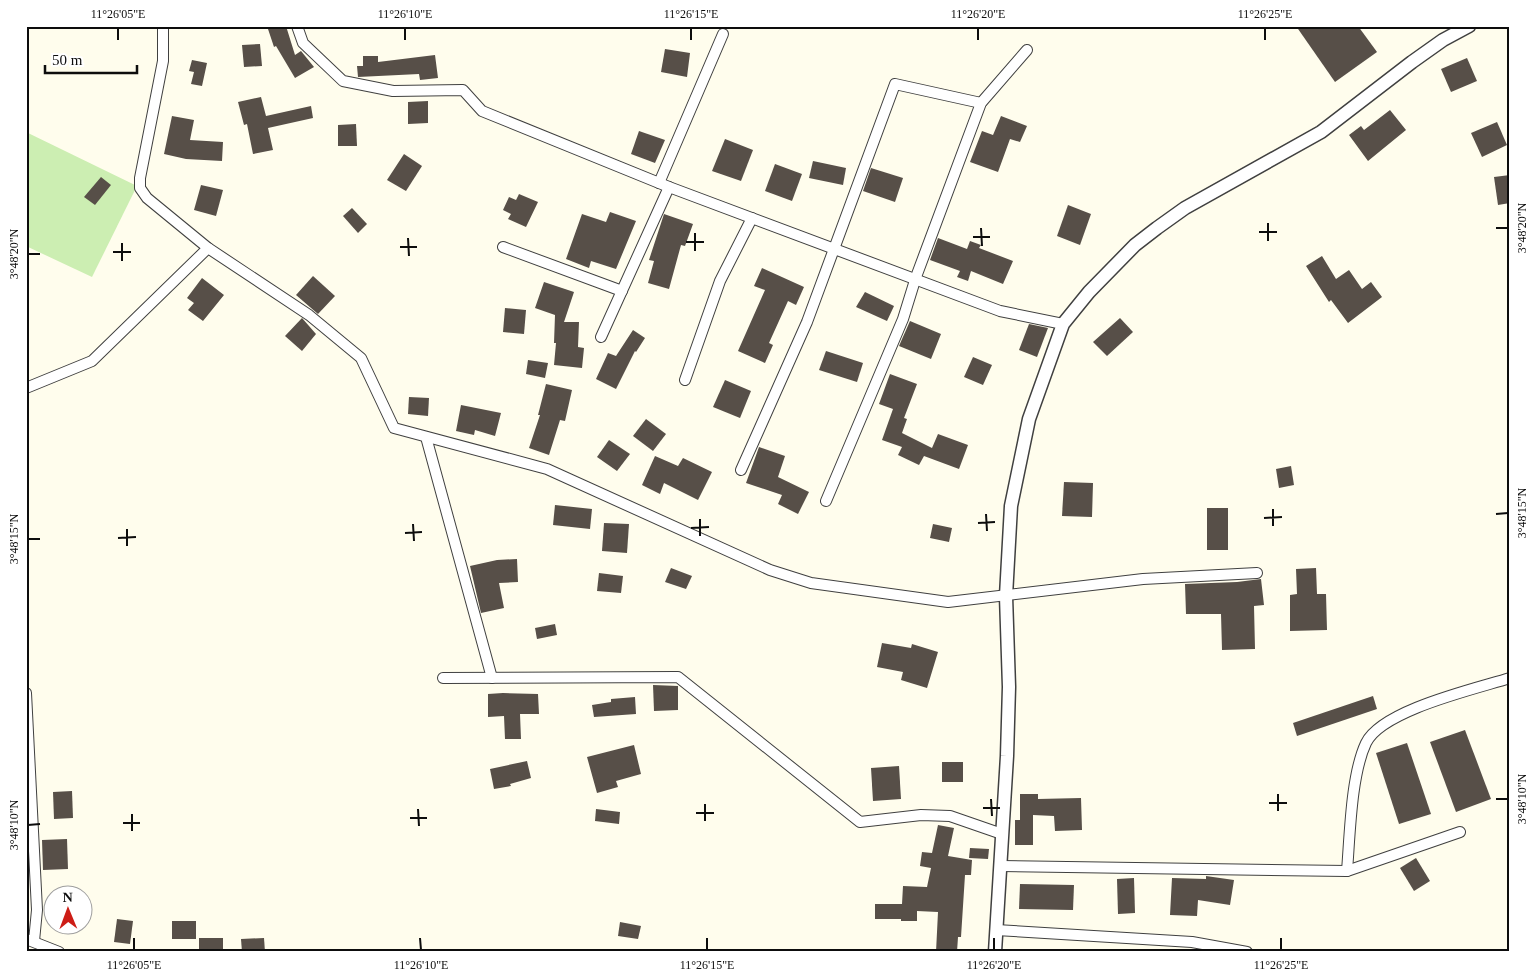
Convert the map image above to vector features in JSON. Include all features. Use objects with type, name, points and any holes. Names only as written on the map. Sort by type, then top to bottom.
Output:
[{"type":"street","points":[[163,26],[163,61],[140,188],[147,198],[208,248],[309,315],[361,358],[394,428],[547,469],[770,570],[811,582],[948,602],[1006,596],[1086,584],[1257,573]]},
{"type":"street","points":[[297,26],[304,43],[342,82],[393,91],[463,90],[482,111],[669,187],[833,249],[916,277],[1000,311],[1063,324]]},
{"type":"street","points":[[995,952],[1002,866],[1009,687],[1006,596],[1011,506],[1027,429],[1043,374],[1063,324],[1089,292],[1135,245],[1156,228],[1185,208],[1321,132],[1412,62],[1443,40],[1469,26]]},
{"type":"street","points":[[659,183],[723,34]]},
{"type":"street","points":[[826,501],[887,358],[980,103],[1027,50]]},
{"type":"street","points":[[741,470],[807,322],[895,84],[980,103]]},
{"type":"street","points":[[601,337],[669,187]]},
{"type":"street","points":[[685,380],[720,281],[752,218]]},
{"type":"street","points":[[503,247],[622,291]]},
{"type":"street","points":[[26,388],[92,361],[208,248]]},
{"type":"street","points":[[426,437],[492,678]]},
{"type":"street","points":[[443,678],[678,677],[860,822],[921,815],[950,816],[1002,834]]},
{"type":"street","points":[[1347,871],[1358,771],[1367,741],[1381,726],[1411,709],[1510,678]]},
{"type":"street","points":[[26,694],[37,910],[30,940],[59,952]]},
{"type":"street","points":[[1002,866],[1347,871],[1460,832]]},
{"type":"street","points":[[996,930],[1192,942],[1247,952]]},
{"type":"green space","points":[[26,132],[137,186],[92,277],[26,246]]},
{"type":"building","points":[[267,26],[286,26],[295,55],[301,51],[314,67],[295,78],[276,46],[274,47]]},
{"type":"building","points":[[1296,26],[1358,26],[1377,52],[1335,82]]},
{"type":"building","points":[[260,44],[262,66],[244,67],[242,45]]},
{"type":"building","points":[[665,49],[690,53],[687,77],[661,72]]},
{"type":"building","points":[[435,55],[438,78],[420,80],[419,74],[358,77],[357,66],[363,66],[363,56],[378,56],[378,62]]},
{"type":"building","points":[[1467,58],[1477,81],[1451,92],[1441,69]]},
{"type":"building","points":[[192,60],[207,63],[202,86],[191,84],[194,72],[189,71]]},
{"type":"building","points":[[261,97],[266,116],[311,106],[313,118],[268,128],[273,150],[253,154],[247,124],[244,125],[238,102]]},
{"type":"building","points":[[428,101],[428,123],[408,124],[408,102]]},
{"type":"building","points":[[1390,110],[1406,130],[1368,161],[1349,135],[1361,126],[1364,130]]},
{"type":"building","points":[[172,116],[194,120],[190,140],[223,142],[222,161],[186,159],[164,154]]},
{"type":"building","points":[[1001,116],[1027,126],[1020,142],[1010,139],[998,172],[970,162],[982,131],[993,135]]},
{"type":"building","points":[[1497,122],[1507,145],[1482,157],[1471,133]]},
{"type":"building","points":[[356,124],[357,146],[338,146],[338,125]]},
{"type":"building","points":[[639,131],[665,140],[655,163],[631,154]]},
{"type":"building","points":[[725,139],[753,150],[741,181],[712,171]]},
{"type":"building","points":[[404,154],[422,166],[406,191],[387,180]]},
{"type":"building","points":[[813,161],[846,168],[843,185],[809,178]]},
{"type":"building","points":[[775,164],[802,174],[792,201],[765,191]]},
{"type":"building","points":[[871,168],[903,178],[895,202],[863,191]]},
{"type":"building","points":[[1510,175],[1510,203],[1498,205],[1494,177]]},
{"type":"building","points":[[101,177],[111,185],[95,205],[84,197]]},
{"type":"building","points":[[201,185],[223,190],[216,216],[194,210]]},
{"type":"building","points":[[519,194],[538,202],[526,227],[508,219],[511,214],[503,210],[509,197],[516,200]]},
{"type":"building","points":[[1068,205],[1091,214],[1080,245],[1057,236]]},
{"type":"building","points":[[352,208],[367,224],[358,233],[343,216]]},
{"type":"building","points":[[610,212],[636,221],[616,269],[591,261],[589,268],[566,259],[582,214],[606,222]]},
{"type":"building","points":[[664,214],[693,224],[685,246],[681,245],[669,289],[648,283],[654,261],[649,260]]},
{"type":"building","points":[[938,238],[967,249],[970,241],[981,245],[979,248],[1013,261],[1003,284],[971,271],[968,281],[957,277],[960,271],[930,260]]},
{"type":"building","points":[[1322,256],[1336,279],[1349,270],[1362,289],[1371,282],[1382,297],[1348,323],[1331,300],[1329,302],[1306,266]]},
{"type":"building","points":[[762,268],[804,287],[796,305],[788,301],[769,343],[773,345],[765,363],[738,351],[765,290],[754,286]]},
{"type":"building","points":[[313,276],[335,296],[318,314],[296,295]]},
{"type":"building","points":[[202,278],[224,295],[203,321],[188,310],[194,303],[187,298]]},
{"type":"building","points":[[544,282],[574,292],[564,322],[579,322],[578,347],[584,348],[582,368],[554,365],[556,343],[554,343],[555,315],[535,308]]},
{"type":"building","points":[[865,292],[894,306],[887,321],[856,307]]},
{"type":"building","points":[[505,308],[526,310],[524,334],[503,332]]},
{"type":"building","points":[[302,318],[316,334],[302,351],[285,336]]},
{"type":"building","points":[[1120,318],[1133,332],[1107,356],[1093,342]]},
{"type":"building","points":[[910,321],[941,334],[931,359],[899,346]]},
{"type":"building","points":[[1029,324],[1048,328],[1037,357],[1019,350]]},
{"type":"building","points":[[633,330],[645,338],[635,351],[616,389],[596,379],[608,353],[616,356]]},
{"type":"building","points":[[826,351],[863,363],[857,382],[819,370]]},
{"type":"building","points":[[973,357],[992,365],[983,385],[964,377]]},
{"type":"building","points":[[528,360],[548,363],[545,378],[526,374]]},
{"type":"building","points":[[890,374],[917,384],[904,418],[907,419],[902,433],[932,448],[938,434],[968,445],[959,469],[924,456],[919,465],[898,455],[902,447],[882,440],[893,409],[879,404]]},
{"type":"building","points":[[725,380],[751,391],[740,418],[713,407]]},
{"type":"building","points":[[546,384],[572,390],[565,421],[560,420],[549,455],[529,448],[540,415],[538,415]]},
{"type":"building","points":[[409,397],[429,398],[428,416],[408,414]]},
{"type":"building","points":[[461,405],[501,413],[495,436],[475,430],[474,435],[456,431]]},
{"type":"building","points":[[646,419],[666,434],[653,451],[633,436]]},
{"type":"building","points":[[609,440],[630,454],[617,471],[597,457]]},
{"type":"building","points":[[759,447],[785,456],[778,477],[809,492],[798,514],[778,504],[782,495],[746,483]]},
{"type":"building","points":[[655,456],[678,466],[683,458],[712,472],[698,500],[664,483],[660,494],[642,485]]},
{"type":"building","points":[[1291,466],[1294,485],[1279,488],[1276,469]]},
{"type":"building","points":[[1064,482],[1093,483],[1092,517],[1062,516]]},
{"type":"building","points":[[555,505],[592,509],[590,529],[553,525]]},
{"type":"building","points":[[1207,508],[1228,508],[1228,550],[1207,550]]},
{"type":"building","points":[[604,523],[629,524],[627,553],[602,551]]},
{"type":"building","points":[[933,524],[952,528],[949,542],[930,538]]},
{"type":"building","points":[[517,559],[518,582],[499,583],[504,608],[481,613],[470,566],[497,560]]},
{"type":"building","points":[[671,568],[692,576],[686,589],[665,582]]},
{"type":"building","points":[[1316,568],[1317,594],[1326,594],[1327,630],[1290,631],[1290,595],[1297,594],[1296,569]]},
{"type":"building","points":[[599,573],[623,576],[621,593],[597,591]]},
{"type":"building","points":[[1261,579],[1264,605],[1254,606],[1255,649],[1222,650],[1221,614],[1186,614],[1185,584]]},
{"type":"building","points":[[555,624],[557,635],[537,639],[535,628]]},
{"type":"building","points":[[882,643],[911,648],[912,644],[938,652],[927,688],[901,680],[903,672],[877,667]]},
{"type":"building","points":[[653,685],[678,686],[678,710],[654,711]]},
{"type":"building","points":[[488,694],[538,694],[539,714],[520,714],[521,739],[505,739],[504,716],[488,717]]},
{"type":"building","points":[[1373,696],[1377,709],[1297,736],[1293,723]]},
{"type":"building","points":[[635,697],[636,714],[594,717],[592,705],[611,702],[611,699]]},
{"type":"building","points":[[1465,730],[1491,799],[1456,812],[1430,742]]},
{"type":"building","points":[[1407,743],[1431,814],[1399,824],[1376,753]]},
{"type":"building","points":[[634,745],[641,774],[616,781],[618,787],[597,793],[587,757]]},
{"type":"building","points":[[527,761],[531,778],[510,784],[511,786],[494,789],[490,769]]},
{"type":"building","points":[[942,762],[963,762],[963,782],[942,782]]},
{"type":"building","points":[[899,766],[901,799],[873,801],[871,768]]},
{"type":"building","points":[[72,791],[73,818],[54,819],[53,792]]},
{"type":"building","points":[[1020,794],[1038,794],[1038,799],[1081,798],[1082,830],[1055,831],[1054,816],[1033,815],[1033,845],[1015,845],[1015,820],[1020,820]]},
{"type":"building","points":[[596,809],[620,812],[619,824],[595,821]]},
{"type":"building","points":[[938,825],[954,828],[948,856],[972,860],[971,875],[965,875],[961,937],[958,937],[957,952],[936,952],[938,912],[917,911],[917,921],[875,919],[875,904],[902,904],[903,886],[927,887],[931,868],[920,866],[922,852],[932,853]]},
{"type":"building","points":[[67,839],[68,869],[43,870],[42,840]]},
{"type":"building","points":[[970,848],[989,849],[988,859],[969,858]]},
{"type":"building","points":[[1416,858],[1430,881],[1414,891],[1400,868]]},
{"type":"building","points":[[1206,876],[1234,880],[1230,905],[1198,900],[1197,916],[1170,915],[1172,878],[1206,879]]},
{"type":"building","points":[[1134,878],[1135,913],[1118,914],[1117,879]]},
{"type":"building","points":[[1020,884],[1074,885],[1073,910],[1019,909]]},
{"type":"building","points":[[117,919],[133,921],[130,944],[114,942]]},
{"type":"building","points":[[172,921],[196,921],[196,939],[172,939]]},
{"type":"building","points":[[620,922],[641,926],[638,939],[618,936]]},
{"type":"building","points":[[199,938],[223,938],[223,952],[199,952]]},
{"type":"building","points":[[264,938],[265,952],[242,952],[241,939]]}]
